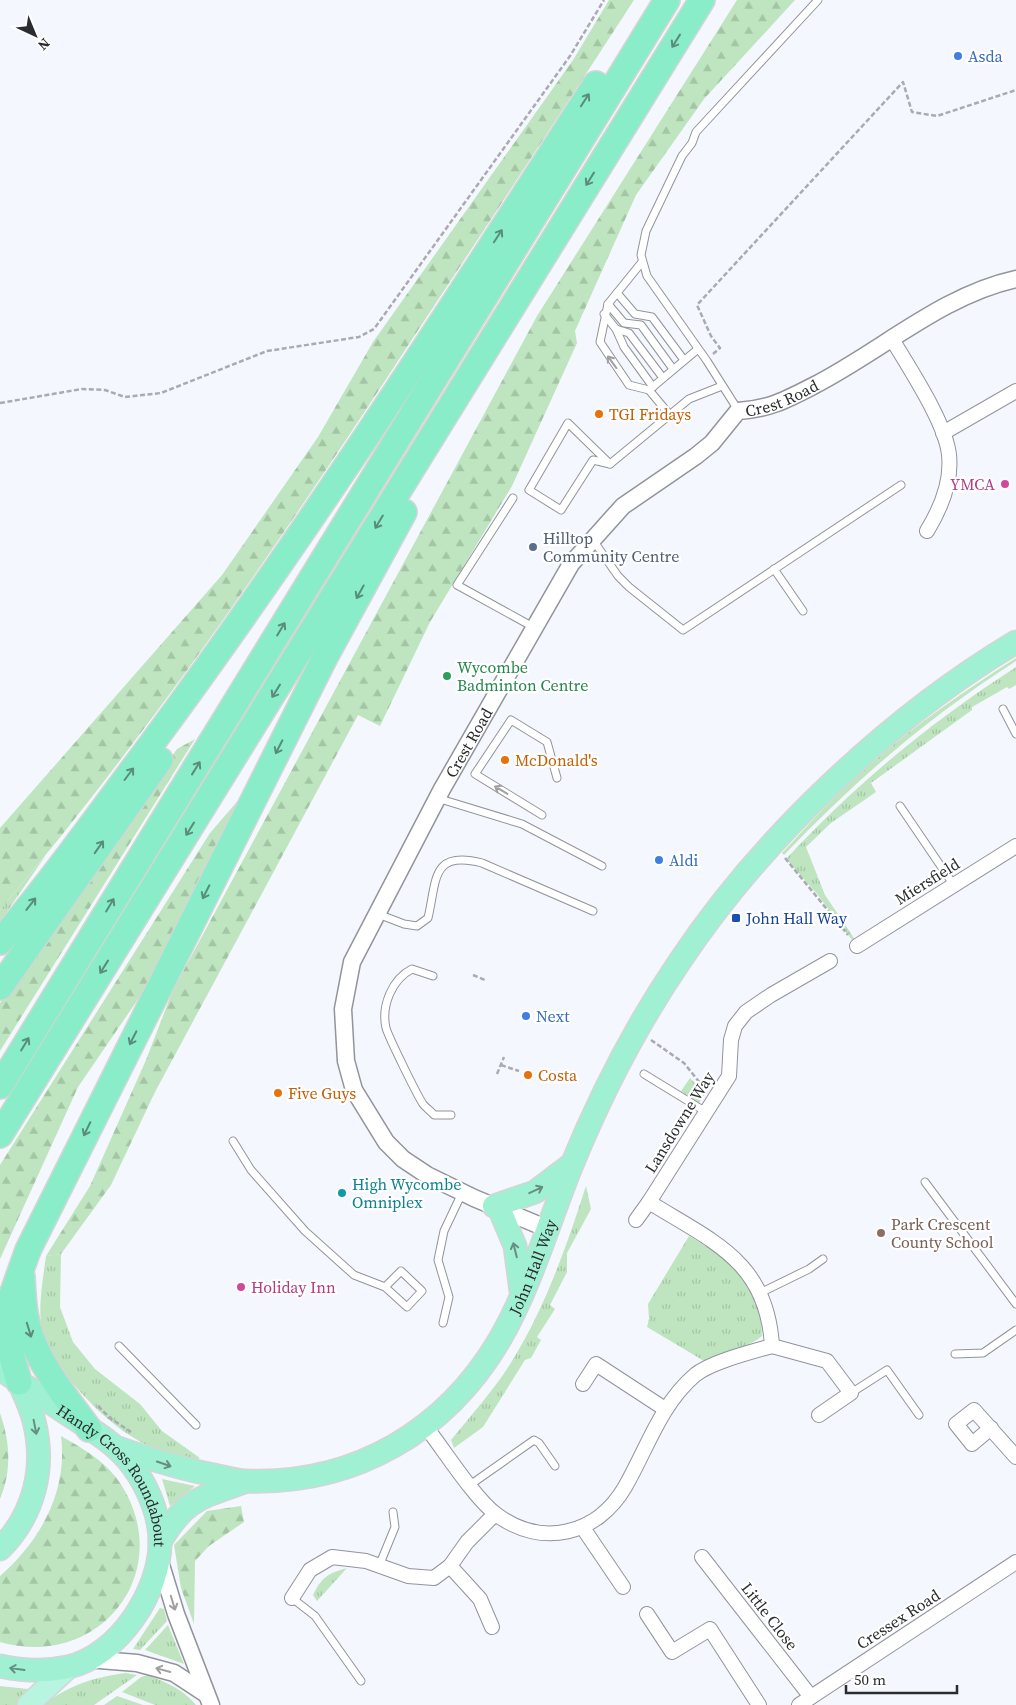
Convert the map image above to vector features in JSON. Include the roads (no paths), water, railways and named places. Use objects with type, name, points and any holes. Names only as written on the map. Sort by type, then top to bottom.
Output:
[{"type":"highway","points":[[0,942],[57,872],[224,645],[429,343],[652,0]]},
{"type":"highway","points":[[0,1086],[667,0]]},
{"type":"highway","points":[[0,1135],[702,0]]},
{"type":"highway","points":[[0,987],[230,660],[469,303],[531,222]]},
{"type":"highway","points":[[9,1375],[6,1335],[7,1309],[21,1265],[109,1085],[325,657],[448,432],[514,302]]},
{"type":"highway","name":"John Hall Way","points":[[125,1440],[178,1468],[245,1481],[309,1477],[342,1470],[372,1458],[426,1427],[456,1398],[499,1340],[521,1295],[572,1164],[637,1031],[679,961],[718,908],[773,843],[826,788],[924,704],[1016,642]]},
{"type":"highway","points":[[521,1295],[515,1246],[497,1207],[545,1186],[572,1164]]},
{"type":"highway","points":[[21,1265],[24,1311],[30,1335],[48,1369],[89,1428]]},
{"type":"highway","name":"Handy Cross Roundabout","points":[[0,1666],[41,1671],[78,1663],[105,1647],[125,1630],[139,1611],[150,1590],[160,1549],[158,1518],[125,1440],[89,1428],[9,1375]]},
{"type":"highway","name":"Handy Cross Roundabout","points":[[0,1549],[21,1523],[30,1507],[38,1473],[39,1450],[34,1420],[9,1375]]},
{"type":"highway","name":"John Hall Way","points":[[160,1549],[170,1524],[188,1505],[245,1481]]},
{"type":"main road","points":[[28,1705],[78,1663]]},
{"type":"street","name":"Crest Road","points":[[548,1228],[462,1192],[403,1159],[377,1130],[354,1090],[346,1061],[343,1009],[352,962],[437,798],[571,564],[624,506],[712,443],[738,411],[774,406],[833,376],[943,309],[995,284],[1016,279]]},
{"type":"street","points":[[892,339],[943,433],[949,452],[950,466],[945,494],[927,531]]},
{"type":"street","points":[[943,433],[1016,391]]},
{"type":"street","name":"Miersfield","points":[[857,946],[1016,846]]},
{"type":"street","name":"Lansdowne Way","points":[[636,1220],[729,1076],[730,1040],[735,1026],[746,1012],[830,961]]},
{"type":"street","points":[[649,1202],[725,1249],[744,1267],[760,1293],[771,1331],[772,1346]]},
{"type":"street","points":[[426,1427],[470,1485],[495,1514],[513,1525],[536,1532],[560,1534],[583,1528],[598,1519],[625,1488],[641,1452],[665,1409],[696,1375],[735,1357],[772,1346],[827,1361],[851,1392],[820,1415]]},
{"type":"street","points":[[583,1384],[596,1364],[665,1409]]},
{"type":"street","points":[[991,1428],[1016,1456]]},
{"type":"street","points":[[292,1598],[310,1570],[332,1557],[366,1561],[408,1576],[423,1579],[434,1578],[450,1566],[468,1542],[495,1514]]},
{"type":"street","points":[[583,1528],[623,1587]]},
{"type":"street","points":[[160,1549],[176,1614],[208,1699]]},
{"type":"street","name":"Little Close","points":[[702,1557],[805,1701]]},
{"type":"street","name":"Cressex Road","points":[[805,1701],[1016,1562]]},
{"type":"street","points":[[450,1566],[480,1599],[492,1626]]},
{"type":"street","points":[[647,1614],[672,1652],[710,1628],[759,1705]]},
{"type":"street","points":[[78,1663],[137,1663],[174,1673],[208,1699]]},
{"type":"lane","points":[[738,411],[698,349],[646,276],[642,262],[642,244],[646,231],[682,156],[692,143],[696,132],[818,0]]},
{"type":"lane","points":[[642,262],[608,304],[604,314],[600,342],[629,385],[651,389]]},
{"type":"lane","points":[[617,293],[635,314],[652,316],[684,360]]},
{"type":"lane","points":[[608,304],[624,323],[641,325],[673,369]]},
{"type":"lane","points":[[604,314],[616,329],[624,346],[669,414]]},
{"type":"lane","points":[[616,329],[629,333],[663,378]]},
{"type":"lane","points":[[651,389],[698,349]]},
{"type":"lane","points":[[610,464],[689,399],[722,386]]},
{"type":"lane","points":[[568,423],[610,464],[593,460],[562,510],[529,490],[568,423]]},
{"type":"lane","points":[[593,540],[618,576],[683,630],[900,485]]},
{"type":"lane","points":[[513,498],[457,585],[535,628]]},
{"type":"lane","points":[[774,569],[803,611]]},
{"type":"lane","points":[[1003,709],[1016,734]]},
{"type":"lane","points":[[542,815],[475,774],[510,720],[547,742],[557,778]]},
{"type":"lane","points":[[437,798],[522,824],[602,866]]},
{"type":"lane","points":[[900,806],[954,884]]},
{"type":"lane","points":[[377,914],[404,924],[417,926],[428,918],[434,880],[442,865],[452,860],[470,860],[482,863],[593,911]]},
{"type":"lane","points":[[434,976],[412,969],[395,982],[389,995],[386,1027],[423,1103],[434,1114],[452,1115]]},
{"type":"lane","points":[[644,1074],[706,1112]]},
{"type":"lane","points":[[233,1141],[251,1170],[305,1231],[354,1275],[385,1287],[407,1307],[422,1291],[401,1271],[385,1287]]},
{"type":"lane","points":[[925,1182],[1016,1304]]},
{"type":"lane","points":[[443,1323],[449,1297],[438,1260],[444,1231],[462,1192]]},
{"type":"lane","points":[[760,1293],[809,1269],[823,1259]]},
{"type":"lane","points":[[955,1354],[983,1353],[1016,1330]]},
{"type":"lane","points":[[120,1346],[196,1425]]},
{"type":"lane","points":[[851,1392],[887,1370],[919,1415]]},
{"type":"lane","points":[[470,1485],[534,1440],[539,1443],[555,1466]]},
{"type":"lane","points":[[379,1566],[394,1527],[393,1512]]},
{"type":"lane","points":[[292,1598],[315,1616],[361,1681]]},
{"type":"place","name":"Asda","points":[[958,56]]},
{"type":"place","name":"TGI Fridays","points":[[599,414]]},
{"type":"place","name":"YMCA","points":[[1005,484]]},
{"type":"place","name":"Hilltop Community Centre","points":[[533,547]]},
{"type":"place","name":"Wycombe Badminton Centre","points":[[447,676]]},
{"type":"place","name":"McDonald's","points":[[505,760]]},
{"type":"place","name":"Aldi","points":[[659,860]]},
{"type":"place","name":"John Hall Way","points":[[736,918]]},
{"type":"place","name":"Next","points":[[526,1016]]},
{"type":"place","name":"Costa","points":[[528,1075]]},
{"type":"place","name":"Five Guys","points":[[278,1093]]},
{"type":"place","name":"High Wycombe Omniplex","points":[[342,1193]]},
{"type":"place","name":"Park Crescent County School","points":[[881,1233]]},
{"type":"place","name":"Holiday Inn","points":[[241,1287]]}]
